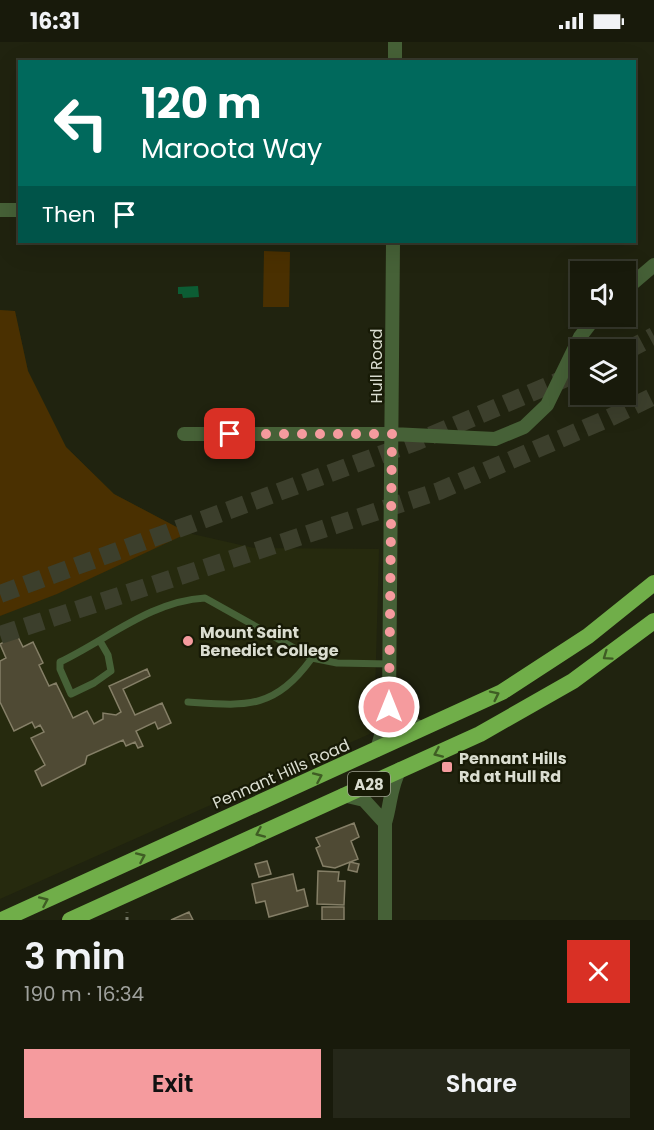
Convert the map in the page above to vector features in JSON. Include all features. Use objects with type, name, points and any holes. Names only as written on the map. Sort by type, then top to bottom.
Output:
[{"type":"highway","name":"Pennant Hills Road","points":[[2,920],[502,692],[588,636],[654,583]]},
{"type":"highway","name":"A28","points":[[70,920],[480,734],[541,701],[654,621]]},
{"type":"street","points":[[395,42],[395,60]]},
{"type":"street","points":[[0,210],[18,210]]},
{"type":"street","name":"Hull Road","points":[[377,750],[389,707],[393,243]]},
{"type":"street","points":[[636,280],[654,265]]},
{"type":"street","points":[[184,434],[392,434],[495,439],[524,427],[547,405],[580,337],[588,327]]},
{"type":"street","points":[[389,707],[406,722],[422,729]]},
{"type":"street","points":[[385,920],[385,822],[390,808],[392,783],[400,769]]},
{"type":"street","points":[[343,795],[364,800],[385,822]]},
{"type":"lane","points":[[100,641],[108,656],[111,671],[94,683],[71,694],[60,669],[60,662],[157,608],[176,601],[205,598],[312,657],[337,663],[390,664]]},
{"type":"lane","points":[[188,702],[241,706],[265,700],[299,675],[312,657]]},
{"type":"path","points":[[127,912],[127,920]]},
{"type":"shaded area","points":[[264,251],[290,252],[289,307],[263,307]]},
{"type":"shaded area","points":[[198,286],[199,297],[183,298],[182,294],[178,294],[178,287]]},
{"type":"shaded area","name":"Mount Saint Benedict College","points":[[0,310],[15,311],[28,371],[66,447],[114,494],[188,533],[254,548],[379,549],[374,732],[0,899]]},
{"type":"shaded area","points":[[0,310],[15,311],[28,371],[66,447],[114,494],[188,533],[57,594],[0,616]]},
{"type":"building","points":[[17,635],[23,647],[33,642],[43,663],[39,665],[49,686],[56,683],[73,718],[87,711],[94,724],[103,719],[103,713],[116,715],[121,712],[109,686],[147,669],[150,676],[123,689],[135,715],[162,703],[171,723],[158,729],[155,722],[136,731],[143,746],[138,748],[135,742],[126,746],[123,740],[87,756],[85,764],[42,786],[35,771],[45,765],[31,738],[44,732],[40,725],[35,728],[32,722],[14,731],[0,702],[0,661],[6,658],[0,644]]},
{"type":"building","points":[[354,823],[359,837],[351,841],[358,859],[335,868],[323,866],[316,848],[320,846],[316,838]]},
{"type":"building","points":[[267,861],[271,874],[259,877],[255,864]]},
{"type":"building","points":[[350,862],[359,864],[357,872],[348,870]]},
{"type":"building","points":[[318,871],[339,872],[338,881],[345,881],[344,905],[317,904]]},
{"type":"building","points":[[293,874],[297,891],[304,889],[308,906],[269,917],[265,901],[256,903],[252,884]]},
{"type":"building","points":[[322,907],[344,907],[344,920],[322,920]]},
{"type":"building","points":[[189,912],[193,920],[171,920]]},
{"type":"tunnel","points":[[636,346],[654,336]]},
{"type":"tunnel","points":[[0,594],[418,441],[570,376]]},
{"type":"tunnel","points":[[0,635],[439,491],[609,418],[654,396]]},
{"type":"place","name":"Mount Saint Benedict College","points":[[188,641]]},
{"type":"place","name":"Pennant Hills Rd at Hull Rd","points":[[447,767]]},
{"type":"route","points":[[230,434],[392,434],[389,707]]}]
